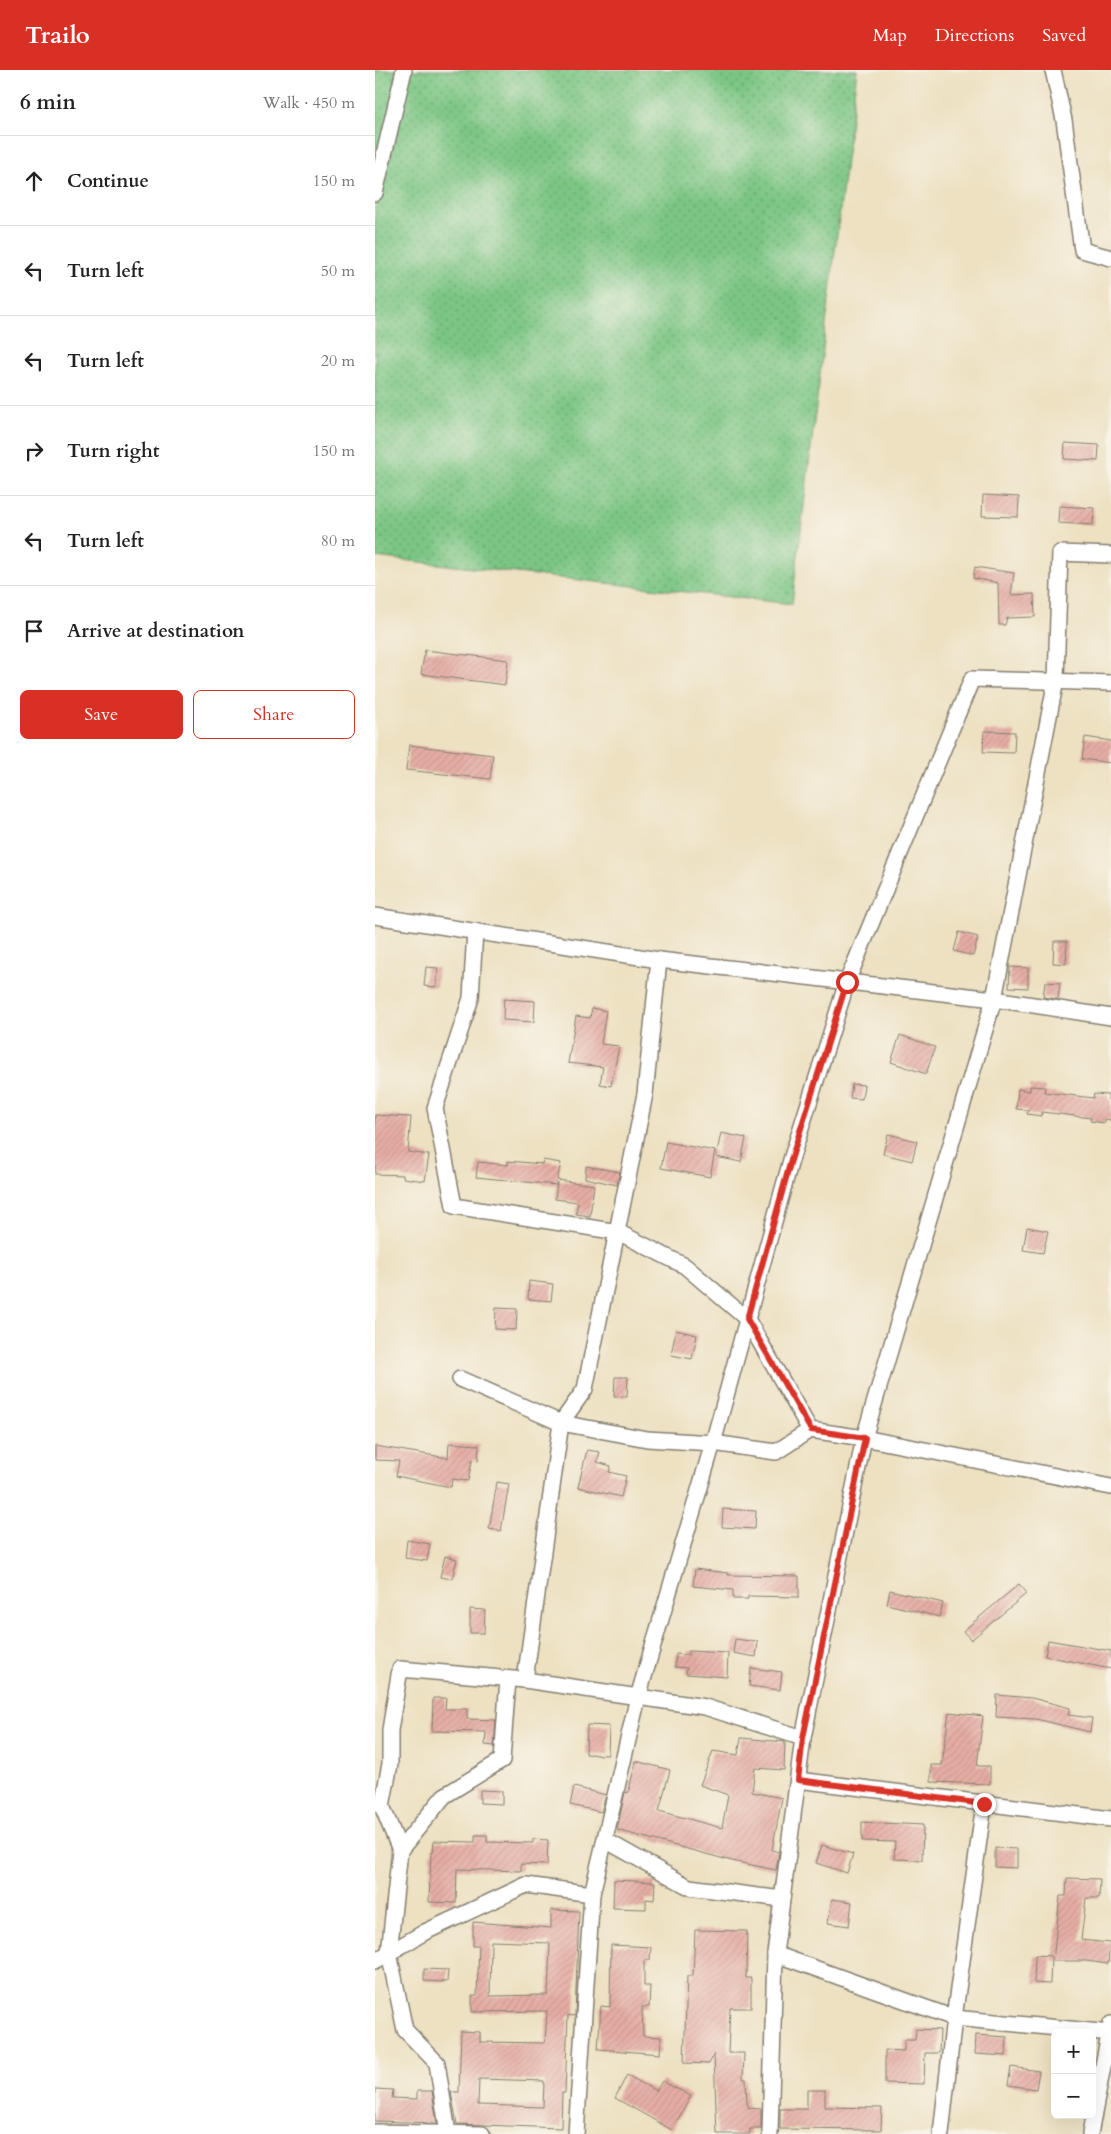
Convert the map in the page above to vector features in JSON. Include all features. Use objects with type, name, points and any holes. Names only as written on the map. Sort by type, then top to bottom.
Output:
[{"type":"street","points":[[375,192],[405,70]]},
{"type":"street","points":[[1053,70],[1064,120],[1082,250],[1111,258]]},
{"type":"street","points":[[770,2134],[775,1954],[803,1738],[865,1438],[993,999],[1056,680],[1060,553],[1111,555]]},
{"type":"street","points":[[576,2134],[592,1894],[638,1697],[713,1443],[791,1160],[847,982],[972,679],[1111,683]]},
{"type":"street","points":[[375,916],[659,960],[993,999],[1111,1017]]},
{"type":"street","points":[[475,932],[471,998],[435,1108],[454,1206],[617,1232],[685,1266],[747,1319],[811,1430]]},
{"type":"street","points":[[525,1680],[561,1423],[585,1389],[645,1094],[659,960]]},
{"type":"street","points":[[460,1379],[561,1423],[647,1439],[713,1443],[776,1452],[811,1430],[865,1438],[1111,1487]]},
{"type":"street","points":[[448,2133],[437,2063],[405,2030],[389,1953],[400,1850],[382,1806],[380,1791],[390,1764],[390,1730],[400,1668],[525,1680],[705,1707],[803,1738]]},
{"type":"street","points":[[400,1850],[444,1796],[503,1760],[508,1679]]},
{"type":"street","points":[[798,1780],[1111,1819]]},
{"type":"street","points":[[941,2134],[954,2018],[984,1804]]},
{"type":"street","points":[[605,1840],[689,1887],[782,1899]]},
{"type":"street","points":[[375,1961],[425,1932],[526,1885],[592,1894]]},
{"type":"street","points":[[775,1954],[954,2018],[1110,2030],[1090,2134]]},
{"type":"street","points":[[375,2132],[482,2134]]},
{"type":"green space","points":[[375,70],[857,70],[792,604],[375,557]]},
{"type":"building","points":[[1065,443],[1099,445],[1098,461],[1064,459]]},
{"type":"building","points":[[983,495],[1019,497],[1018,517],[982,516]]},
{"type":"building","points":[[1059,506],[1094,508],[1093,525],[1058,523]]},
{"type":"building","points":[[975,567],[1014,573],[1011,595],[1034,594],[1035,617],[1007,618],[1005,625],[999,625],[998,583],[973,578]]},
{"type":"building","points":[[425,650],[508,660],[505,685],[421,674]]},
{"type":"building","points":[[984,731],[1015,732],[1014,753],[983,752]]},
{"type":"building","points":[[1085,737],[1111,741],[1111,763],[1082,759]]},
{"type":"building","points":[[409,745],[493,755],[490,779],[406,770]]},
{"type":"building","points":[[959,932],[978,937],[973,956],[954,951]]},
{"type":"building","points":[[1054,941],[1067,941],[1066,964],[1053,963]]},
{"type":"building","points":[[426,967],[438,968],[436,987],[424,986]]},
{"type":"building","points":[[1010,967],[1028,968],[1028,988],[1009,987]]},
{"type":"building","points":[[1045,982],[1060,983],[1058,999],[1043,997]]},
{"type":"building","points":[[504,999],[535,1001],[534,1022],[503,1020]]},
{"type":"building","points":[[592,1008],[606,1011],[601,1044],[619,1046],[611,1086],[600,1084],[603,1067],[568,1063],[576,1016],[590,1018]]},
{"type":"building","points":[[900,1035],[935,1047],[926,1074],[891,1062]]},
{"type":"building","points":[[852,1084],[864,1085],[862,1099],[850,1098]]},
{"type":"building","points":[[1030,1086],[1045,1087],[1044,1092],[1093,1098],[1094,1094],[1108,1095],[1108,1100],[1111,1100],[1111,1120],[1105,1119],[1105,1123],[1090,1121],[1091,1118],[1042,1112],[1041,1116],[1027,1114],[1028,1110],[1016,1109],[1018,1089],[1030,1091]]},
{"type":"building","points":[[375,1115],[411,1117],[408,1152],[429,1155],[425,1181],[403,1178],[403,1175],[375,1174]]},
{"type":"building","points":[[721,1133],[746,1138],[741,1162],[716,1157]]},
{"type":"building","points":[[888,1134],[917,1141],[912,1161],[883,1154]]},
{"type":"building","points":[[666,1142],[715,1151],[710,1177],[661,1168]]},
{"type":"building","points":[[543,1160],[561,1163],[557,1180],[594,1185],[590,1216],[576,1214],[578,1202],[555,1199],[557,1182],[556,1185],[476,1177],[478,1162],[508,1165],[508,1161],[542,1164]]},
{"type":"building","points":[[586,1166],[620,1172],[617,1185],[585,1178]]},
{"type":"building","points":[[1027,1227],[1048,1231],[1043,1253],[1023,1250]]},
{"type":"building","points":[[529,1281],[553,1284],[551,1301],[528,1299]]},
{"type":"building","points":[[496,1308],[517,1309],[516,1330],[495,1329]]},
{"type":"building","points":[[676,1330],[697,1335],[692,1359],[671,1355]]},
{"type":"building","points":[[615,1377],[628,1377],[627,1397],[614,1396]]},
{"type":"building","points":[[449,1443],[479,1445],[478,1461],[472,1460],[468,1481],[452,1479],[451,1487],[396,1476],[399,1461],[375,1460],[375,1446],[448,1458]]},
{"type":"building","points":[[587,1450],[600,1452],[597,1462],[611,1466],[609,1472],[626,1476],[621,1497],[578,1487]]},
{"type":"building","points":[[497,1482],[509,1484],[501,1531],[489,1529]]},
{"type":"building","points":[[723,1509],[756,1511],[755,1529],[722,1527]]},
{"type":"building","points":[[407,1540],[430,1544],[427,1561],[405,1558]]},
{"type":"building","points":[[445,1556],[457,1559],[452,1579],[440,1577]]},
{"type":"building","points":[[695,1569],[728,1573],[728,1575],[799,1576],[799,1597],[748,1596],[748,1599],[733,1599],[733,1590],[693,1586]]},
{"type":"building","points":[[1019,1584],[1027,1593],[971,1640],[963,1631]]},
{"type":"building","points":[[890,1590],[943,1603],[939,1617],[887,1604]]},
{"type":"building","points":[[470,1609],[485,1610],[484,1633],[470,1633]]},
{"type":"building","points":[[735,1639],[758,1642],[756,1657],[733,1653]]},
{"type":"building","points":[[1048,1640],[1111,1651],[1111,1669],[1045,1656]]},
{"type":"building","points":[[688,1651],[728,1653],[727,1677],[686,1674],[687,1668],[675,1667],[676,1654],[688,1655]]},
{"type":"building","points":[[751,1668],[782,1672],[780,1690],[749,1686]]},
{"type":"building","points":[[997,1695],[1032,1698],[1070,1708],[1068,1715],[1092,1718],[1090,1732],[1036,1719],[996,1717]]},
{"type":"building","points":[[433,1698],[446,1698],[445,1709],[467,1709],[467,1719],[496,1720],[494,1746],[485,1745],[486,1732],[432,1731]]},
{"type":"building","points":[[949,1712],[983,1716],[977,1766],[990,1766],[990,1784],[931,1782],[931,1765],[942,1765]]},
{"type":"building","points":[[587,1725],[609,1726],[608,1755],[586,1754]]},
{"type":"building","points":[[741,1738],[785,1742],[784,1770],[755,1768],[752,1792],[782,1798],[772,1850],[779,1852],[776,1870],[732,1861],[617,1830],[625,1792],[628,1793],[636,1761],[670,1770],[659,1811],[722,1828],[728,1795],[700,1785],[713,1751],[738,1755]]},
{"type":"building","points":[[574,1787],[606,1795],[601,1812],[570,1805]]},
{"type":"building","points":[[480,1790],[502,1791],[502,1804],[480,1803]]},
{"type":"building","points":[[862,1822],[923,1825],[922,1860],[894,1859],[895,1842],[862,1841]]},
{"type":"building","points":[[475,1835],[487,1835],[487,1842],[533,1843],[533,1839],[548,1840],[547,1865],[521,1864],[521,1871],[457,1869],[456,1903],[429,1902],[431,1853],[433,1853],[434,1841],[475,1842]]},
{"type":"building","points":[[822,1845],[853,1854],[847,1873],[816,1863]]},
{"type":"building","points":[[995,1848],[1017,1849],[1017,1868],[995,1867]]},
{"type":"building","points":[[1067,1878],[1100,1879],[1099,1898],[1086,1898],[1081,1940],[1110,1943],[1108,1964],[1086,1961],[1053,1961],[1060,1896],[1066,1896]]},
{"type":"building","points":[[614,1880],[655,1882],[654,1900],[646,1899],[646,1909],[613,1908]]},
{"type":"building","points":[[832,1899],[852,1902],[849,1926],[828,1923]]},
{"type":"building","points":[[551,1910],[579,1911],[575,2016],[568,2015],[565,2093],[562,2093],[561,2128],[457,2124],[451,2092],[459,2092],[461,2031],[480,2032],[480,2042],[545,2043],[547,2011],[472,2012],[472,1996],[477,1996],[479,1946],[473,1946],[473,1922],[551,1928]],"holes":[[[491,1941],[550,1943],[548,1995],[490,1996]],[[479,2079],[544,2081],[543,2107],[478,2105]]]},
{"type":"building","points":[[695,1930],[747,1931],[746,1978],[751,1978],[751,2008],[730,2008],[728,2053],[744,2053],[743,2079],[746,2079],[747,2103],[749,2108],[761,2109],[761,2129],[750,2129],[750,2134],[717,2134],[714,2054],[709,2064],[684,2063],[687,1976],[693,1976]]},
{"type":"building","points":[[611,1945],[651,1947],[650,1960],[644,1960],[644,1986],[650,1986],[649,2007],[642,2007],[643,2036],[661,2037],[660,2054],[598,2049],[601,2006],[610,2007]]},
{"type":"building","points":[[1035,1955],[1051,1956],[1050,1984],[1034,1983]]},
{"type":"building","points":[[424,1969],[448,1970],[447,1982],[424,1981]]},
{"type":"building","points":[[916,2029],[940,2030],[939,2053],[925,2053],[924,2084],[885,2083],[885,2050],[904,2051],[904,2040],[915,2040]]},
{"type":"building","points":[[976,2035],[1007,2037],[1006,2056],[975,2054]]},
{"type":"building","points":[[1011,2067],[1039,2071],[1036,2089],[1008,2085]]},
{"type":"building","points":[[627,2075],[656,2091],[662,2081],[691,2096],[672,2130],[615,2098]]},
{"type":"building","points":[[375,2089],[393,2090],[392,2098],[417,2099],[417,2091],[432,2091],[437,2123],[375,2121]]},
{"type":"building","points":[[807,2090],[825,2090],[825,2107],[882,2108],[881,2130],[780,2129],[780,2109],[807,2109]]},
{"type":"route","points":[[847,982],[791,1160],[747,1319],[811,1430],[865,1438],[803,1738],[798,1780],[984,1804]]}]
